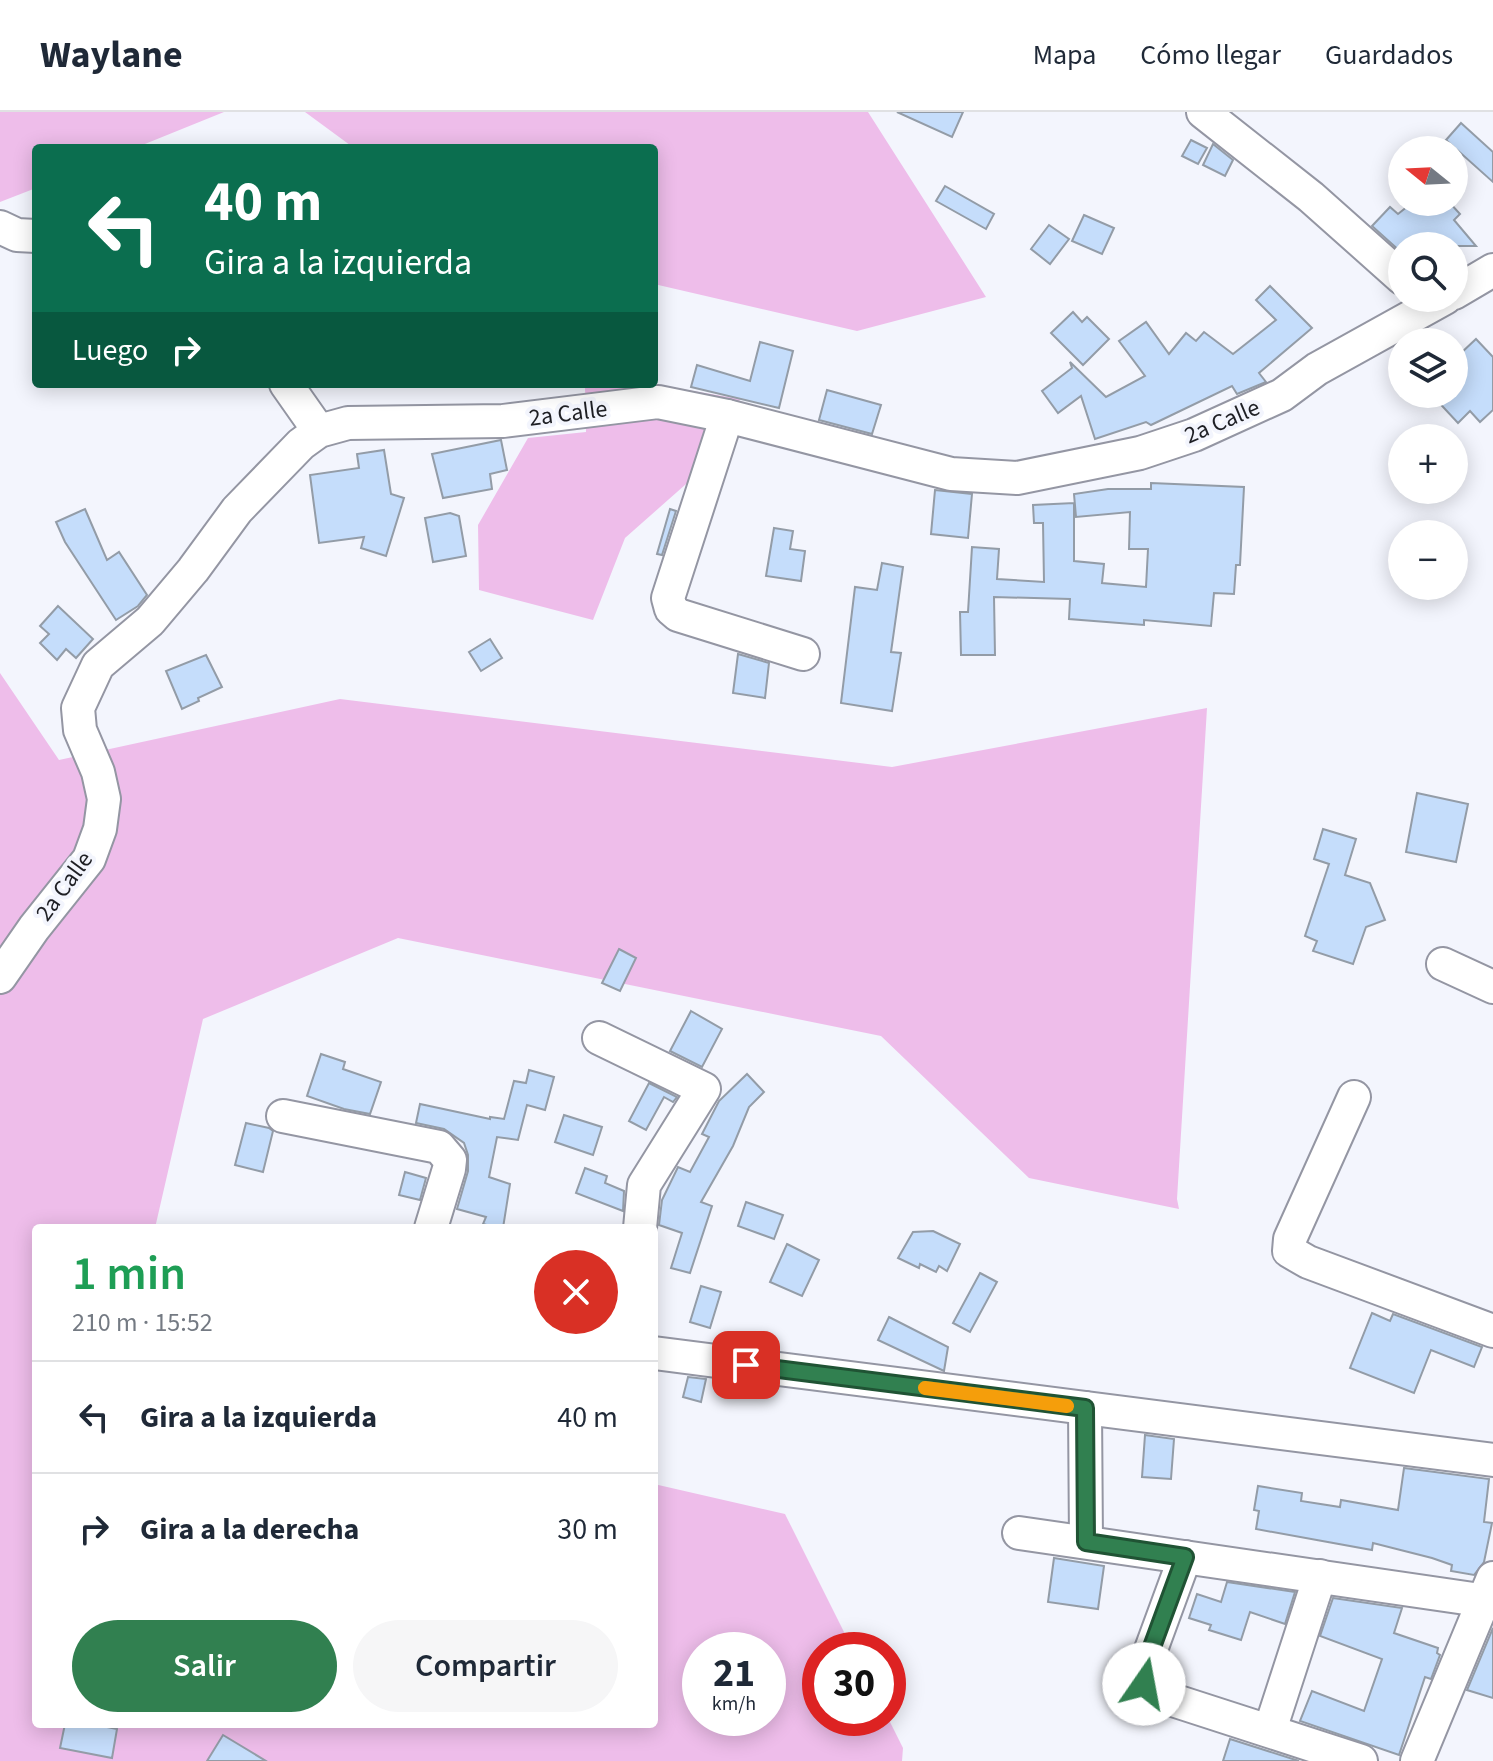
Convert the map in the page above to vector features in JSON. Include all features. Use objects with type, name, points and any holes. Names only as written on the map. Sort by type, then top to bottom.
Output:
[{"type":"street","points":[[1203,112],[1311,197],[1388,266]]},
{"type":"street","points":[[0,227],[17,235],[32,236]]},
{"type":"street","name":"2a Calle","points":[[1468,283],[1493,270]]},
{"type":"street","name":"2a Calle","points":[[0,977],[89,859],[100,829],[104,799],[98,772],[80,730],[78,708],[98,665],[150,621],[237,510],[301,444],[319,431],[348,423],[503,421],[658,402],[727,416],[951,474],[1017,478],[1140,453],[1194,435],[1282,395],[1317,369],[1415,312]]},
{"type":"street","points":[[289,388],[319,431]]},
{"type":"street","points":[[727,416],[668,598],[671,609],[678,615],[803,654]]},
{"type":"street","points":[[1443,964],[1493,987]]},
{"type":"street","points":[[599,1038],[704,1089],[644,1185],[640,1224]]},
{"type":"street","points":[[1354,1097],[1290,1239],[1289,1251],[1308,1262],[1493,1331]]},
{"type":"street","points":[[283,1116],[439,1147],[450,1160],[432,1224]]},
{"type":"street","points":[[658,1354],[1493,1460]]},
{"type":"street","points":[[1085,1408],[1086,1542]]},
{"type":"street","points":[[1019,1533],[1320,1576],[1490,1593],[1417,1761]]},
{"type":"street","points":[[1185,1557],[1142,1674],[1144,1684],[1151,1693],[1361,1761]]},
{"type":"street","points":[[1270,1730],[1320,1576]]},
{"type":"shaded area","points":[[0,112],[224,112],[145,144],[32,144],[32,190],[0,202]]},
{"type":"shaded area","points":[[305,112],[868,112],[986,297],[857,331],[658,285],[658,144],[349,144]]},
{"type":"shaded area","points":[[658,385],[740,399],[720,454],[625,538],[593,620],[479,590],[478,525],[528,438],[586,432],[585,388],[658,388]]},
{"type":"shaded area","points":[[0,673],[59,760],[340,699],[892,767],[1207,708],[1177,1199],[1179,1209],[1029,1178],[881,1036],[398,938],[203,1019],[156,1224],[32,1224],[32,1728],[658,1728],[658,1485],[785,1514],[844,1632],[802,1632],[802,1736],[897,1736],[903,1748],[902,1761],[0,1761]]},
{"type":"building","points":[[897,112],[963,112],[952,137]]},
{"type":"building","points":[[1461,123],[1493,152],[1493,182],[1468,160],[1468,136],[1450,136]]},
{"type":"building","points":[[1191,140],[1207,148],[1198,164],[1182,156]]},
{"type":"building","points":[[1213,144],[1233,160],[1225,176],[1203,165]]},
{"type":"building","points":[[945,186],[994,214],[986,229],[936,201]]},
{"type":"building","points":[[1388,209],[1388,216],[1458,216],[1454,220],[1464,232],[1388,232],[1388,240],[1372,226]]},
{"type":"building","points":[[1084,215],[1114,228],[1102,254],[1072,241]]},
{"type":"building","points":[[1049,225],[1069,239],[1050,264],[1031,249]]},
{"type":"building","points":[[1270,286],[1312,328],[1259,373],[1266,382],[1237,394],[1232,386],[1151,425],[1146,422],[1095,439],[1081,396],[1058,413],[1042,391],[1072,368],[1070,362],[1106,397],[1145,376],[1119,341],[1146,322],[1169,354],[1186,333],[1196,341],[1204,332],[1233,354],[1276,320],[1256,300]]},
{"type":"building","points":[[1073,312],[1082,322],[1087,317],[1109,339],[1083,365],[1051,333]]},
{"type":"building","points":[[1476,339],[1493,357],[1493,410],[1480,422],[1470,411],[1458,423],[1444,408],[1468,408],[1468,346]]},
{"type":"building","points":[[760,342],[793,351],[779,408],[691,387],[697,365],[750,381]]},
{"type":"building","points":[[827,390],[881,405],[872,434],[819,420]]},
{"type":"building","points":[[501,440],[507,470],[490,474],[492,489],[443,498],[432,454]]},
{"type":"building","points":[[384,450],[391,494],[404,498],[386,556],[361,548],[364,537],[319,543],[310,475],[359,468],[357,454]]},
{"type":"building","points":[[1151,483],[1244,487],[1240,565],[1236,565],[1234,594],[1214,593],[1211,626],[1144,620],[1144,625],[1069,619],[1070,599],[994,597],[995,655],[961,655],[960,612],[968,612],[972,547],[999,549],[997,579],[1044,582],[1043,523],[1034,523],[1033,505],[1074,503],[1074,561],[1104,564],[1102,583],[1146,587],[1148,549],[1129,549],[1130,512],[1076,517],[1074,494],[1108,489],[1151,489]]},
{"type":"building","points":[[935,490],[972,494],[968,538],[931,534]]},
{"type":"building","points":[[85,509],[107,560],[119,552],[147,595],[138,606],[116,620],[65,542],[56,522]]},
{"type":"building","points":[[670,509],[676,511],[662,555],[657,554]]},
{"type":"building","points":[[450,513],[459,516],[466,556],[433,562],[425,518]]},
{"type":"building","points":[[774,528],[793,531],[790,549],[805,551],[801,581],[766,576]]},
{"type":"building","points":[[882,563],[903,567],[891,652],[901,653],[892,711],[841,703],[855,587],[877,590]]},
{"type":"building","points":[[58,606],[93,639],[76,658],[66,649],[57,660],[40,643],[49,634],[40,626]]},
{"type":"building","points":[[490,639],[502,658],[481,671],[469,652]]},
{"type":"building","points":[[738,654],[769,663],[765,698],[733,693]]},
{"type":"building","points":[[206,655],[222,687],[182,709],[166,671]]},
{"type":"building","points":[[1417,793],[1468,804],[1456,862],[1406,852]]},
{"type":"building","points":[[1323,829],[1356,839],[1345,875],[1370,883],[1385,920],[1366,927],[1353,964],[1313,951],[1317,941],[1305,936],[1329,864],[1314,859]]},
{"type":"building","points":[[619,949],[636,958],[620,991],[602,983]]},
{"type":"building","points":[[691,1011],[722,1029],[702,1067],[670,1051]]},
{"type":"building","points":[[321,1054],[345,1062],[343,1069],[381,1082],[370,1114],[307,1096]]},
{"type":"building","points":[[529,1070],[554,1077],[545,1110],[527,1105],[518,1140],[497,1137],[489,1177],[510,1184],[504,1224],[483,1224],[486,1217],[457,1209],[468,1171],[464,1143],[444,1129],[416,1123],[420,1104],[490,1119],[504,1119],[514,1081],[526,1083]]},
{"type":"building","points":[[747,1074],[764,1092],[749,1107],[733,1146],[701,1202],[712,1206],[690,1273],[671,1268],[682,1233],[659,1225],[662,1200],[678,1167],[690,1172],[709,1137],[702,1134],[719,1101]]},
{"type":"building","points":[[649,1083],[677,1097],[673,1102],[664,1097],[646,1130],[629,1121]]},
{"type":"building","points":[[564,1115],[602,1127],[593,1155],[555,1142]]},
{"type":"building","points":[[246,1123],[273,1131],[263,1172],[235,1165]]},
{"type":"building","points":[[585,1168],[607,1176],[605,1183],[624,1191],[623,1211],[576,1193]]},
{"type":"building","points":[[405,1172],[426,1178],[420,1200],[399,1195]]},
{"type":"building","points":[[746,1202],[783,1215],[774,1239],[738,1226]]},
{"type":"building","points":[[933,1231],[960,1244],[947,1271],[939,1266],[936,1272],[920,1264],[919,1268],[898,1258],[913,1232]]},
{"type":"building","points":[[787,1244],[819,1260],[802,1296],[770,1282]]},
{"type":"building","points":[[980,1273],[997,1282],[970,1332],[953,1323]]},
{"type":"building","points":[[701,1286],[721,1292],[710,1328],[690,1322]]},
{"type":"building","points":[[1372,1313],[1390,1321],[1393,1314],[1482,1347],[1474,1367],[1431,1350],[1414,1393],[1350,1368]]},
{"type":"building","points":[[889,1317],[948,1347],[944,1371],[878,1340]]},
{"type":"building","points":[[688,1377],[706,1379],[701,1402],[683,1397]]},
{"type":"building","points":[[1145,1435],[1174,1439],[1171,1479],[1142,1477]]},
{"type":"building","points":[[1404,1468],[1489,1479],[1484,1522],[1492,1523],[1484,1562],[1474,1575],[1451,1571],[1452,1565],[1432,1558],[1373,1543],[1372,1550],[1256,1529],[1259,1511],[1254,1510],[1258,1486],[1302,1493],[1301,1501],[1340,1507],[1341,1500],[1398,1510]]},
{"type":"building","points":[[1054,1558],[1104,1566],[1098,1609],[1048,1602]]},
{"type":"building","points":[[1227,1582],[1295,1592],[1285,1624],[1250,1612],[1241,1640],[1209,1630],[1211,1625],[1189,1618],[1197,1594],[1221,1602]]},
{"type":"building","points":[[1333,1598],[1402,1608],[1394,1633],[1438,1648],[1440,1655],[1431,1679],[1425,1677],[1399,1755],[1300,1721],[1312,1691],[1364,1711],[1382,1659],[1320,1636]]},
{"type":"building","points":[[1493,1628],[1493,1698],[1467,1690]]},
{"type":"building","points":[[64,1728],[117,1729],[112,1758],[60,1748]]},
{"type":"building","points":[[223,1735],[266,1761],[207,1761]]},
{"type":"building","points":[[1230,1739],[1299,1761],[1223,1761]]},
{"type":"slow traffic","points":[[925,1388],[1067,1406]]},
{"type":"route","points":[[746,1365],[1085,1408],[1086,1542],[1185,1557],[1142,1674],[1144,1684]]}]
